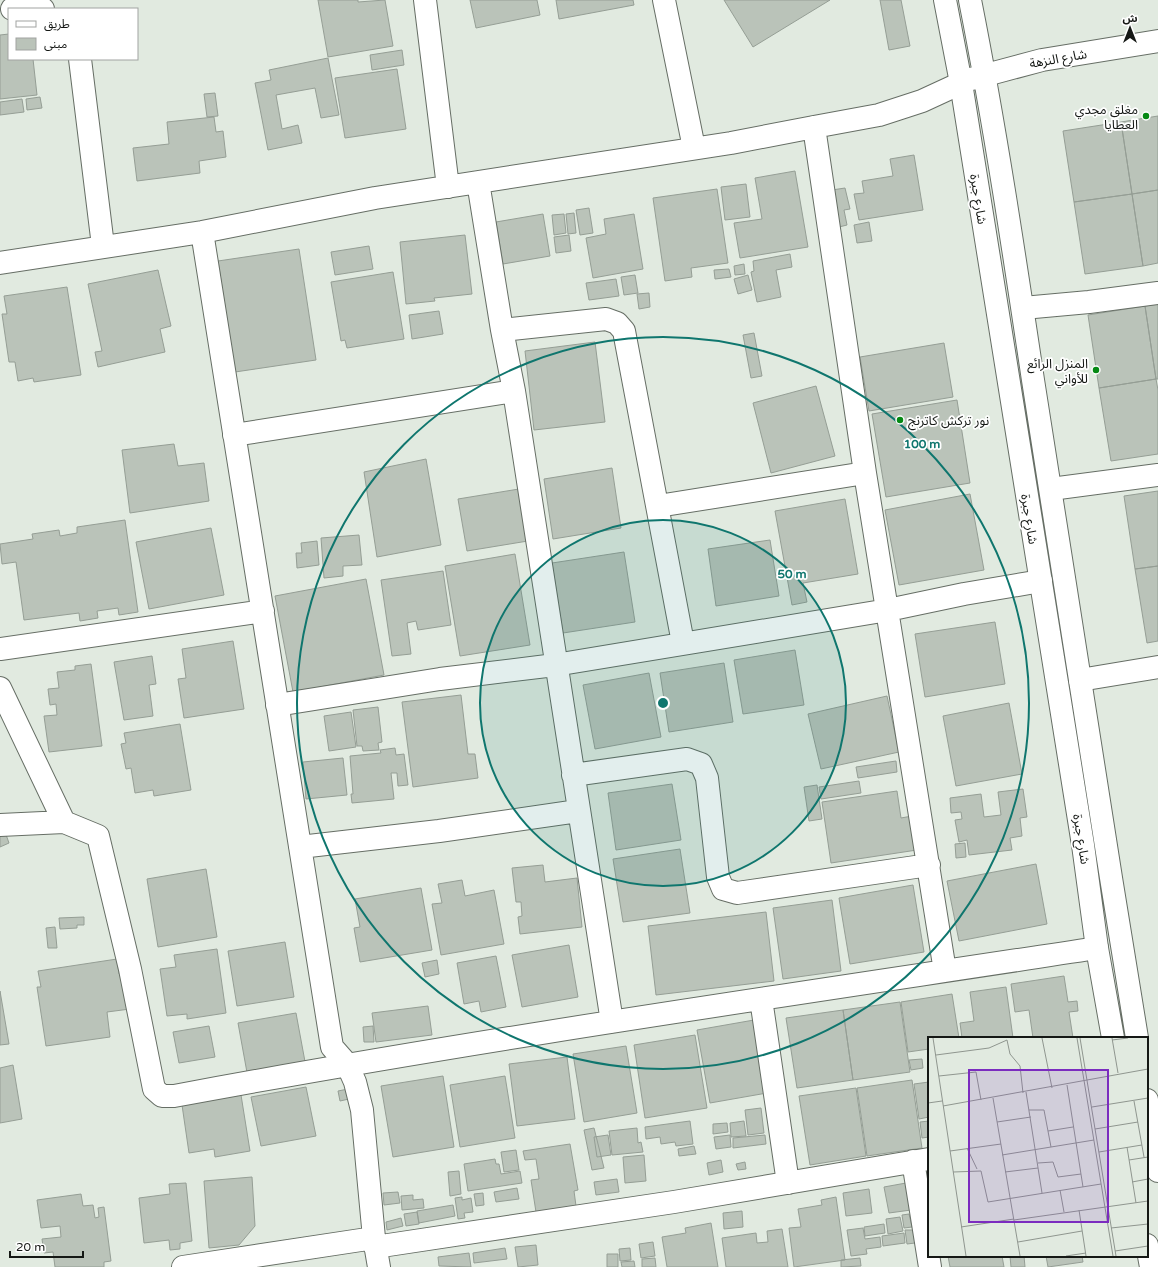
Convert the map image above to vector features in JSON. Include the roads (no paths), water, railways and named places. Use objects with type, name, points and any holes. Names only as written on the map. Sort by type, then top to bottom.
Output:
[{"type":"street","points":[[425,0],[448,187]]},
{"type":"street","points":[[664,0],[694,148]]},
{"type":"street","name":"شارع جبرة","points":[[945,0],[961,83],[1083,845],[1097,948],[1113,1037]]},
{"type":"street","name":"شارع جبرة","points":[[970,0],[1023,308],[1137,1037]]},
{"type":"street","points":[[19,8],[33,6],[40,8]]},
{"type":"street","name":"شارع النزهة","points":[[0,263],[202,232],[375,198],[694,148],[879,115],[922,101],[961,83],[984,75],[1042,60],[1158,41]]},
{"type":"street","points":[[80,60],[103,246]]},
{"type":"street","points":[[814,127],[865,473],[945,971]]},
{"type":"street","points":[[478,182],[502,330],[514,391],[555,665],[612,1022]]},
{"type":"street","points":[[202,232],[332,1047],[347,1064],[355,1082],[362,1110],[376,1251]]},
{"type":"street","points":[[1023,308],[1089,302],[1158,293]]},
{"type":"street","points":[[502,330],[606,319],[617,323],[624,331],[683,643]]},
{"type":"street","points":[[234,435],[514,391]]},
{"type":"street","points":[[658,506],[865,473]]},
{"type":"street","points":[[1050,488],[1158,475]]},
{"type":"street","points":[[277,705],[440,680],[555,665],[888,610],[964,594],[1041,581]]},
{"type":"street","points":[[0,649],[262,611]]},
{"type":"street","points":[[1080,680],[1158,666]]},
{"type":"street","points":[[0,688],[64,822]]},
{"type":"street","points":[[573,775],[687,759],[701,764],[707,778],[718,876],[723,889],[737,893],[929,865]]},
{"type":"street","points":[[300,846],[439,831],[578,811]]},
{"type":"street","points":[[0,825],[64,822],[98,836],[130,969],[154,1089],[162,1096],[174,1096],[347,1064],[612,1022],[1097,948]]},
{"type":"street","points":[[761,999],[788,1183]]},
{"type":"street","points":[[1148,1106],[1158,1171]]},
{"type":"street","points":[[183,1267],[376,1251],[921,1160],[928,1243]]},
{"type":"street","points":[[1148,1250],[1151,1267]]},
{"type":"street","points":[[929,1257],[930,1267]]},
{"type":"place","name":"مغلق مجدي العطايا","points":[[1146,116]]},
{"type":"place","name":"المنزل الرائع للأواني","points":[[1096,370]]},
{"type":"place","name":"نور تركش كاترنج","points":[[900,420]]}]
